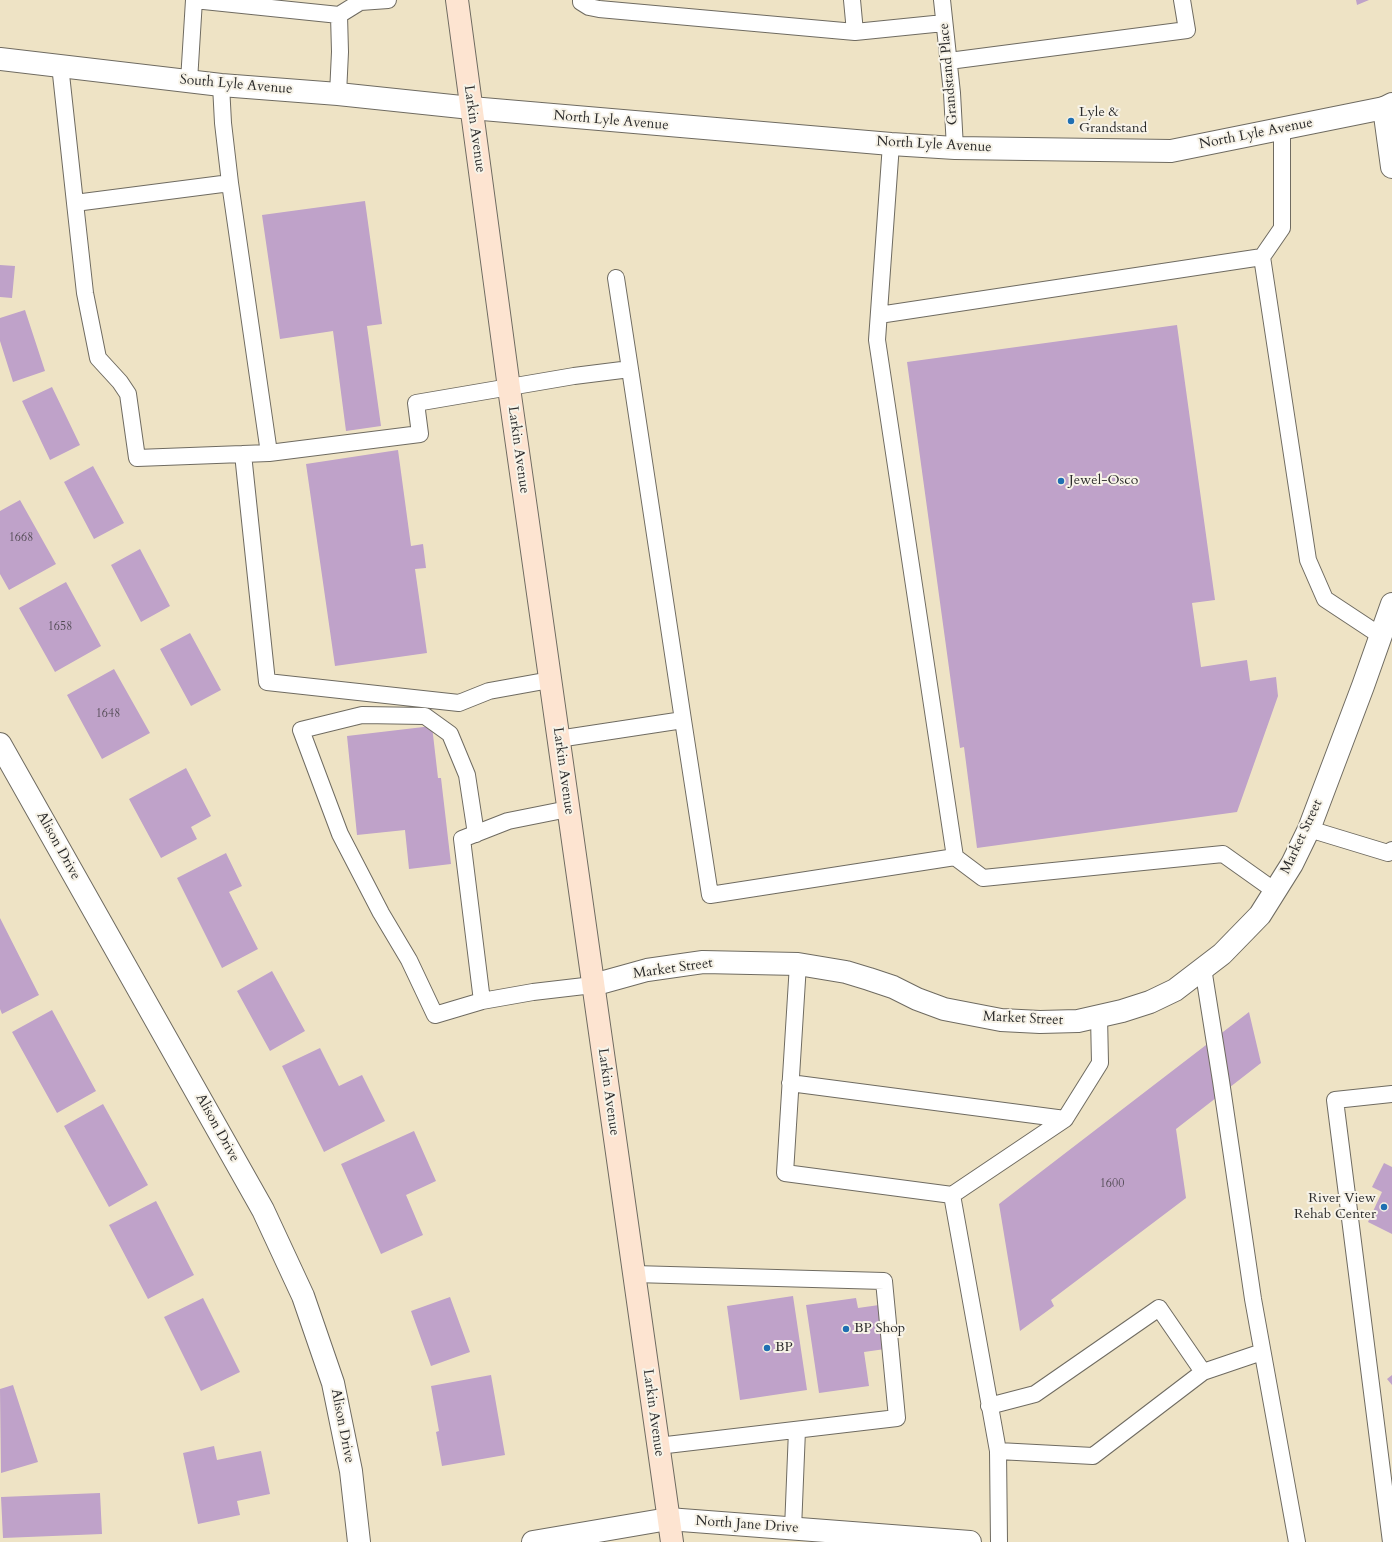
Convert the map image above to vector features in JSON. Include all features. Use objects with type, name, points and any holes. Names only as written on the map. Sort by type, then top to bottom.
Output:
[{"type":"main road","name":"Larkin Avenue","points":[[457,0],[509,388],[672,1542]]},
{"type":"street","name":"South Lyle Avenue","points":[[0,59],[221,85],[338,94],[472,108]]},
{"type":"street","name":"North Lyle Avenue","points":[[472,108],[891,144],[955,148],[1171,151],[1388,106]]},
{"type":"street","points":[[1388,106],[1392,167]]},
{"type":"street","name":"Market Street","points":[[593,985],[647,970],[703,962],[798,964],[846,972],[869,978],[944,1009],[1001,1020],[1040,1022],[1078,1021],[1150,1002],[1175,990],[1222,954],[1260,915],[1292,864],[1309,829],[1392,604]]},
{"type":"street","name":"Alison Drive","points":[[0,744],[263,1210],[303,1296],[334,1382],[351,1471],[359,1542]]},
{"type":"street","name":"North Jane Drive","points":[[533,1542],[668,1519],[970,1542]]},
{"type":"lane","points":[[189,81],[194,0],[339,16],[361,1],[388,0]]},
{"type":"lane","points":[[581,0],[581,2],[589,8],[855,32],[944,23]]},
{"type":"lane","points":[[852,0],[855,32]]},
{"type":"lane","name":"Grandstand Place","points":[[942,0],[949,62],[955,148]]},
{"type":"lane","points":[[949,62],[1187,30],[1182,0]]},
{"type":"lane","points":[[338,94],[340,52],[339,16]]},
{"type":"lane","points":[[60,66],[85,293],[98,358],[120,382],[128,394],[137,458],[269,453],[420,434],[416,403],[574,376],[630,369]]},
{"type":"lane","points":[[221,85],[223,123],[230,183],[269,453]]},
{"type":"lane","points":[[1282,128],[1282,228],[1262,257],[1308,560],[1325,599],[1381,636]]},
{"type":"lane","points":[[891,144],[880,315],[877,340],[955,858]]},
{"type":"lane","points":[[75,203],[230,183]]},
{"type":"lane","points":[[880,315],[1262,257]]},
{"type":"lane","points":[[616,278],[710,895],[955,858],[983,878],[1223,854],[1275,891]]},
{"type":"lane","points":[[243,454],[267,682],[459,703],[489,691],[550,680]]},
{"type":"lane","points":[[482,1001],[469,836],[467,775],[450,734],[425,716],[362,715],[301,730],[340,834],[381,913],[409,960],[435,1015],[482,1001],[533,992],[593,985]]},
{"type":"lane","points":[[558,739],[683,720]]},
{"type":"lane","points":[[469,836],[508,821],[568,809]]},
{"type":"lane","points":[[1309,829],[1388,853],[1392,850]]},
{"type":"lane","points":[[798,964],[785,1173],[952,1195],[1065,1119],[1100,1063],[1099,1016]]},
{"type":"lane","points":[[1203,968],[1253,1299],[1297,1542]]},
{"type":"lane","points":[[790,1083],[1065,1119]]},
{"type":"lane","points":[[1391,1542],[1388,1488],[1335,1100],[1392,1094]]},
{"type":"lane","points":[[952,1195],[998,1451],[999,1542]]},
{"type":"lane","points":[[634,1274],[884,1281],[897,1418],[658,1446]]},
{"type":"lane","points":[[989,1406],[1035,1394],[1159,1308],[1203,1372]]},
{"type":"lane","points":[[998,1451],[1093,1456],[1203,1372],[1262,1352]]},
{"type":"lane","points":[[793,1529],[797,1430]]},
{"type":"building","points":[[1356,0],[1369,0],[1357,5]]},
{"type":"building","points":[[365,201],[382,324],[367,326],[381,426],[346,431],[333,331],[280,339],[262,215]]},
{"type":"building","points":[[0,265],[15,266],[12,298],[0,297]]},
{"type":"building","points":[[25,310],[45,371],[13,382],[0,341],[0,318]]},
{"type":"building","name":"Jewel-Osco","points":[[1177,325],[1215,600],[1192,603],[1201,667],[1247,660],[1250,681],[1276,677],[1278,696],[1237,812],[977,848],[964,747],[960,748],[907,362]]},
{"type":"building","points":[[52,387],[80,445],[50,460],[22,401]]},
{"type":"building","points":[[398,450],[411,546],[423,544],[426,568],[415,569],[427,653],[335,666],[306,464]]},
{"type":"building","points":[[93,466],[124,523],[94,539],[64,482]]},
{"type":"building","points":[[20,500],[56,564],[9,590],[0,574],[0,511]]},
{"type":"building","points":[[140,549],[170,606],[141,622],[111,565]]},
{"type":"building","points":[[66,582],[101,646],[55,672],[19,608]]},
{"type":"building","points":[[190,633],[221,690],[191,706],[160,649]]},
{"type":"building","points":[[114,669],[150,733],[102,759],[67,695]]},
{"type":"building","points":[[432,726],[438,778],[441,778],[451,864],[409,869],[405,830],[357,835],[347,736]]},
{"type":"building","points":[[186,768],[211,816],[191,827],[197,839],[161,858],[129,799]]},
{"type":"building","points":[[226,853],[242,886],[229,892],[258,949],[222,968],[177,878]]},
{"type":"building","points":[[0,918],[39,995],[2,1014],[0,1009]]},
{"type":"building","points":[[272,971],[305,1031],[270,1051],[237,991]]},
{"type":"building","points":[[52,1010],[96,1091],[57,1113],[12,1032]]},
{"type":"building","points":[[1249,1012],[1261,1063],[1176,1129],[1186,1198],[1051,1300],[1054,1306],[1020,1331],[999,1204]]},
{"type":"building","points":[[320,1048],[339,1086],[362,1075],[385,1121],[324,1152],[282,1066]]},
{"type":"building","points":[[103,1104],[148,1185],[109,1207],[64,1126]]},
{"type":"building","points":[[414,1131],[436,1181],[406,1195],[423,1235],[381,1254],[341,1164]]},
{"type":"building","name":"River View Rehab Center","points":[[1384,1163],[1392,1167],[1392,1234],[1368,1222],[1382,1192],[1372,1187]]},
{"type":"building","points":[[156,1201],[194,1275],[148,1299],[109,1225]]},
{"type":"building","name":"BP","points":[[793,1296],[807,1390],[740,1400],[727,1306]]},
{"type":"building","points":[[450,1297],[470,1352],[431,1366],[411,1311]]},
{"type":"building","points":[[203,1298],[240,1372],[201,1391],[164,1317]]},
{"type":"building","name":"BP Shop","points":[[856,1298],[858,1308],[879,1305],[885,1349],[864,1352],[869,1386],[819,1393],[806,1305]]},
{"type":"building","points":[[491,1375],[505,1455],[442,1466],[436,1432],[439,1431],[431,1386]]},
{"type":"building","points":[[1392,1375],[1392,1385],[1387,1379]]},
{"type":"building","points":[[13,1385],[38,1462],[1,1473],[0,1389]]},
{"type":"building","points":[[214,1446],[217,1460],[261,1451],[270,1494],[237,1501],[240,1515],[198,1524],[183,1453]]},
{"type":"building","points":[[100,1493],[102,1534],[3,1538],[1,1497]]},
{"type":"place","name":"Lyle & Grandstand","points":[[1071,121]]},
{"type":"place","name":"Jewel-Osco","points":[[1061,481]]},
{"type":"place","name":"River View Rehab Center","points":[[1384,1207]]},
{"type":"place","name":"BP Shop","points":[[846,1329]]},
{"type":"place","name":"BP","points":[[767,1348]]}]
